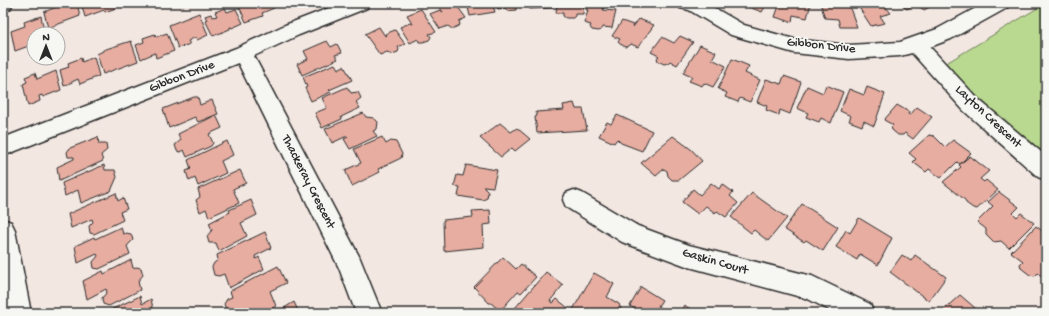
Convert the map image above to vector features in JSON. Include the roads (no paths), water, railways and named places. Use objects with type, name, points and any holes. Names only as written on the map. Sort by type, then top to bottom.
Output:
[{"type":"street","name":"Gibbon Drive","points":[[3,147],[243,53],[292,30],[360,3]]},
{"type":"street","name":"Gibbon Drive","points":[[693,4],[738,30],[794,46],[849,52],[900,49],[916,44],[944,34],[1000,3]]},
{"type":"street","name":"Layton Crescent","points":[[916,44],[971,105],[1046,170]]},
{"type":"street","name":"Thackeray Crescent","points":[[243,53],[350,264],[369,313]]},
{"type":"street","name":"Gaskin Court","points":[[574,200],[630,234],[689,256],[812,288],[861,313]]},
{"type":"street","points":[[3,230],[18,313]]}]
